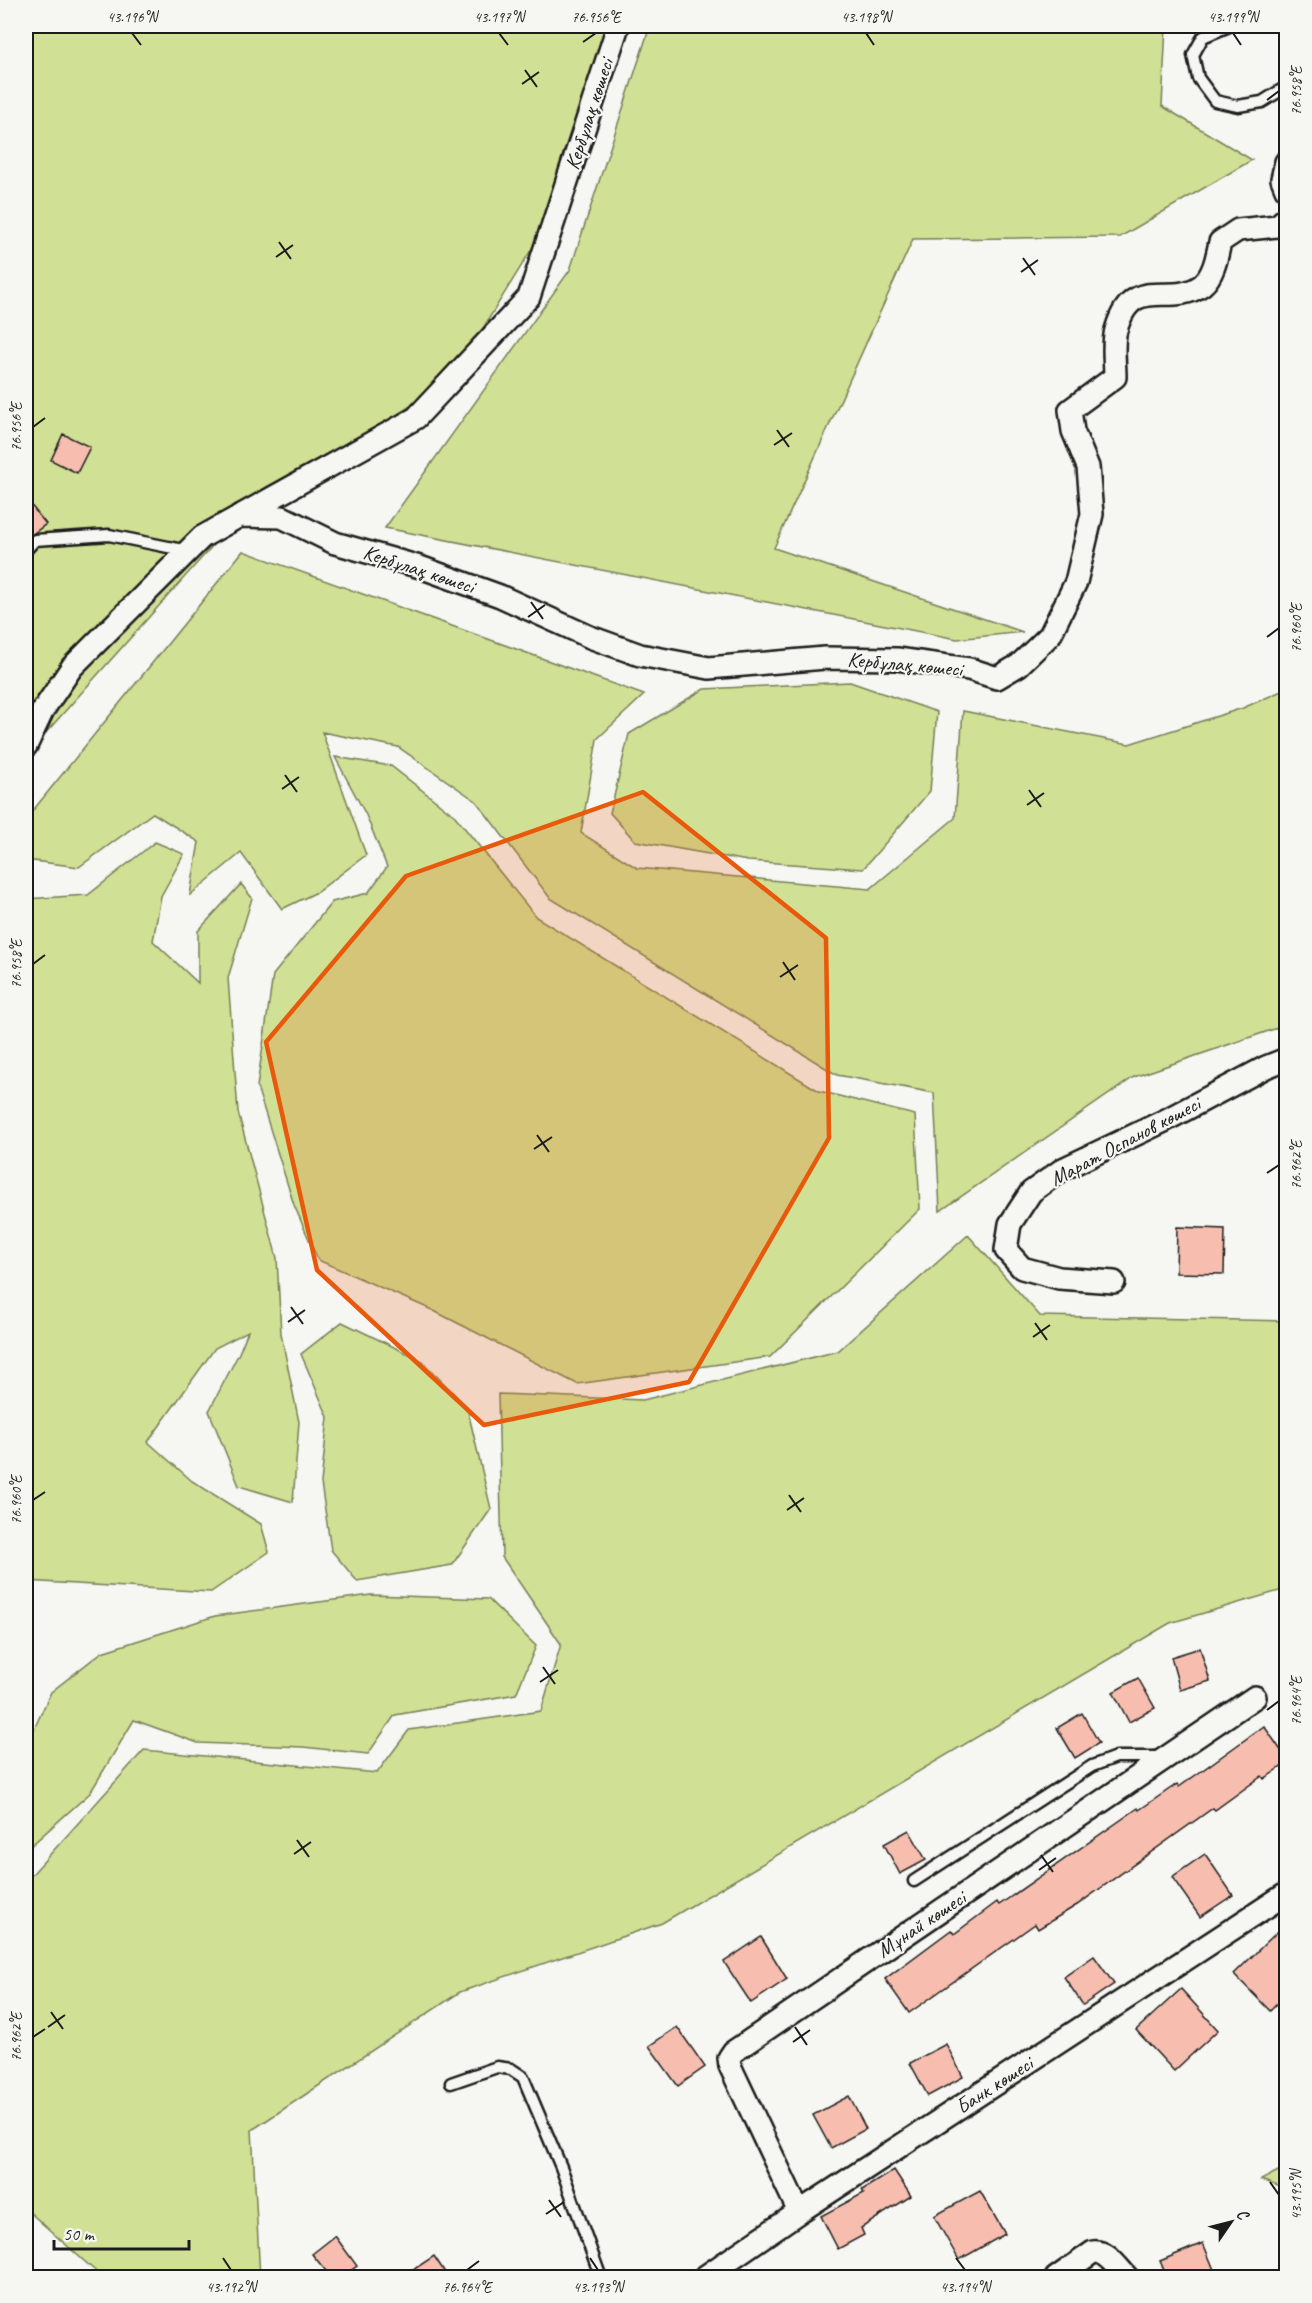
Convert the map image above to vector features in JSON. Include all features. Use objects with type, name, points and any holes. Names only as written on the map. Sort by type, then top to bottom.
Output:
[{"type":"street","name":"Кербұлақ көшесі","points":[[26,746],[43,710],[72,667],[202,537],[416,418],[529,297],[618,26]]},
{"type":"street","points":[[1287,162],[1282,179],[1287,189]]},
{"type":"street","name":"Кербұлақ көшесі","points":[[239,516],[282,517],[335,543],[420,567],[500,596],[590,637],[640,656],[710,668],[825,658],[897,659],[969,669],[997,678],[1019,665],[1050,634],[1076,582],[1092,514],[1088,467],[1073,431],[1070,410],[1115,377],[1115,332],[1126,305],[1147,294],[1180,294],[1203,284],[1214,266],[1220,242],[1238,230],[1276,226],[1287,218]]},
{"type":"street","name":"Марат Оспанов көшесі","points":[[1114,1282],[1059,1278],[1022,1268],[1006,1250],[1010,1224],[1031,1192],[1064,1169],[1164,1121],[1266,1067],[1287,1059]]},
{"type":"street","name":"Мұнай көшесі","points":[[799,2212],[730,2066],[729,2058],[733,2052],[1255,1697]]},
{"type":"street","name":"Банк көшесі","points":[[703,2277],[1287,1894]]},
{"type":"street","points":[[1056,2277],[1093,2252],[1099,2251],[1128,2277]]},
{"type":"lane","points":[[1229,26],[1203,37],[1193,55],[1198,78],[1215,101],[1238,106],[1262,102],[1287,87]]},
{"type":"lane","points":[[26,550],[35,540],[109,535],[188,552]]},
{"type":"lane","points":[[914,1881],[1092,1766],[1116,1757],[1166,1757]]},
{"type":"lane","points":[[451,2084],[497,2067],[511,2069],[523,2077],[561,2167],[601,2277]]},
{"type":"highlighted area","points":[[643,792],[826,938],[829,1138],[689,1382],[484,1425],[317,1270],[266,1042],[406,876]]},
{"type":"green space","points":[[26,26],[607,26],[564,185],[549,221],[451,380],[239,516],[26,755]]},
{"type":"green space","points":[[650,26],[1166,26],[1162,106],[1252,160],[1120,237],[913,239],[774,548],[1023,632],[957,639],[385,528],[570,270]]},
{"type":"green space","points":[[243,551],[644,695],[597,739],[581,833],[637,868],[870,889],[955,818],[963,711],[1129,744],[1243,708],[1286,689],[1286,1025],[1134,1077],[940,1211],[934,1093],[837,1075],[550,898],[476,801],[398,747],[322,732],[366,855],[317,892],[282,909],[241,853],[190,895],[199,842],[153,813],[79,867],[26,860],[26,819]]},
{"type":"green space","points":[[850,682],[937,712],[930,791],[863,869],[748,861],[635,841],[610,813],[629,734],[704,689]]},
{"type":"green space","points":[[335,757],[391,766],[455,816],[536,917],[819,1091],[915,1115],[920,1209],[770,1357],[577,1384],[432,1310],[318,1260],[294,1205],[257,1087],[273,975],[332,902],[368,893],[387,867],[366,815]]},
{"type":"green space","points":[[155,842],[184,854],[161,896],[153,941],[198,983],[198,931],[241,884],[252,898],[228,978],[238,1112],[277,1258],[281,1334],[299,1422],[293,1502],[239,1486],[209,1411],[248,1331],[215,1348],[148,1442],[192,1481],[261,1524],[269,1552],[211,1592],[26,1581],[26,899],[88,895]]},
{"type":"green space","points":[[968,1235],[1040,1316],[1286,1321],[1286,1589],[1170,1623],[662,1923],[460,1992],[252,2130],[260,2277],[102,2277],[26,2209],[26,2063],[34,2052],[26,2030],[26,1881],[144,1750],[377,1773],[409,1730],[541,1711],[561,1644],[502,1557],[498,1394],[643,1400],[838,1351]]},
{"type":"green space","points":[[342,1322],[421,1360],[467,1407],[491,1509],[452,1565],[357,1581],[331,1550],[321,1483],[328,1417],[301,1354]]},
{"type":"green space","points":[[371,1595],[488,1599],[536,1646],[516,1694],[395,1715],[368,1754],[303,1747],[198,1743],[134,1720],[90,1793],[26,1850],[26,1747],[51,1692],[102,1652],[215,1616]]},
{"type":"green space","points":[[1286,2167],[1286,2189],[1261,2180]]},
{"type":"building","points":[[63,434],[90,447],[77,473],[51,460]]},
{"type":"building","points":[[26,499],[46,524],[26,539]]},
{"type":"building","points":[[1177,1227],[1225,1229],[1224,1274],[1176,1273]]},
{"type":"building","points":[[1200,1648],[1210,1681],[1180,1690],[1171,1657]]},
{"type":"building","points":[[1138,1678],[1155,1708],[1129,1722],[1113,1692]]},
{"type":"building","points":[[1082,1713],[1099,1743],[1075,1758],[1057,1728]]},
{"type":"building","points":[[1264,1726],[1287,1759],[1287,1763],[1264,1779],[1262,1776],[1215,1810],[1213,1808],[1077,1905],[1038,1929],[1035,1924],[909,2013],[885,1979],[951,1930],[954,1934],[997,1902],[999,1905],[1138,1808],[1139,1810],[1177,1784],[1179,1787]]},
{"type":"building","points":[[909,1830],[926,1860],[900,1874],[884,1844]]},
{"type":"building","points":[[1205,1854],[1233,1895],[1200,1917],[1172,1877]]},
{"type":"building","points":[[1277,1932],[1287,1942],[1287,1994],[1270,2011],[1234,1974]]},
{"type":"building","points":[[761,1937],[787,1979],[751,2003],[724,1962]]},
{"type":"building","points":[[1094,1956],[1114,1984],[1083,2005],[1064,1977]]},
{"type":"building","points":[[1181,1989],[1218,2030],[1174,2071],[1136,2030]]},
{"type":"building","points":[[677,2027],[705,2067],[678,2086],[649,2046]]},
{"type":"building","points":[[946,2044],[963,2077],[928,2096],[910,2063]]},
{"type":"building","points":[[849,2096],[866,2129],[831,2148],[813,2115]]},
{"type":"building","points":[[894,2170],[911,2196],[861,2228],[864,2235],[838,2249],[821,2216],[864,2193],[862,2190]]},
{"type":"building","points":[[980,2191],[1005,2234],[959,2260],[934,2216]]},
{"type":"building","points":[[335,2236],[357,2266],[342,2277],[331,2277],[312,2254]]},
{"type":"building","points":[[1203,2243],[1217,2277],[1167,2277],[1160,2261]]},
{"type":"building","points":[[434,2256],[448,2277],[402,2277]]}]
